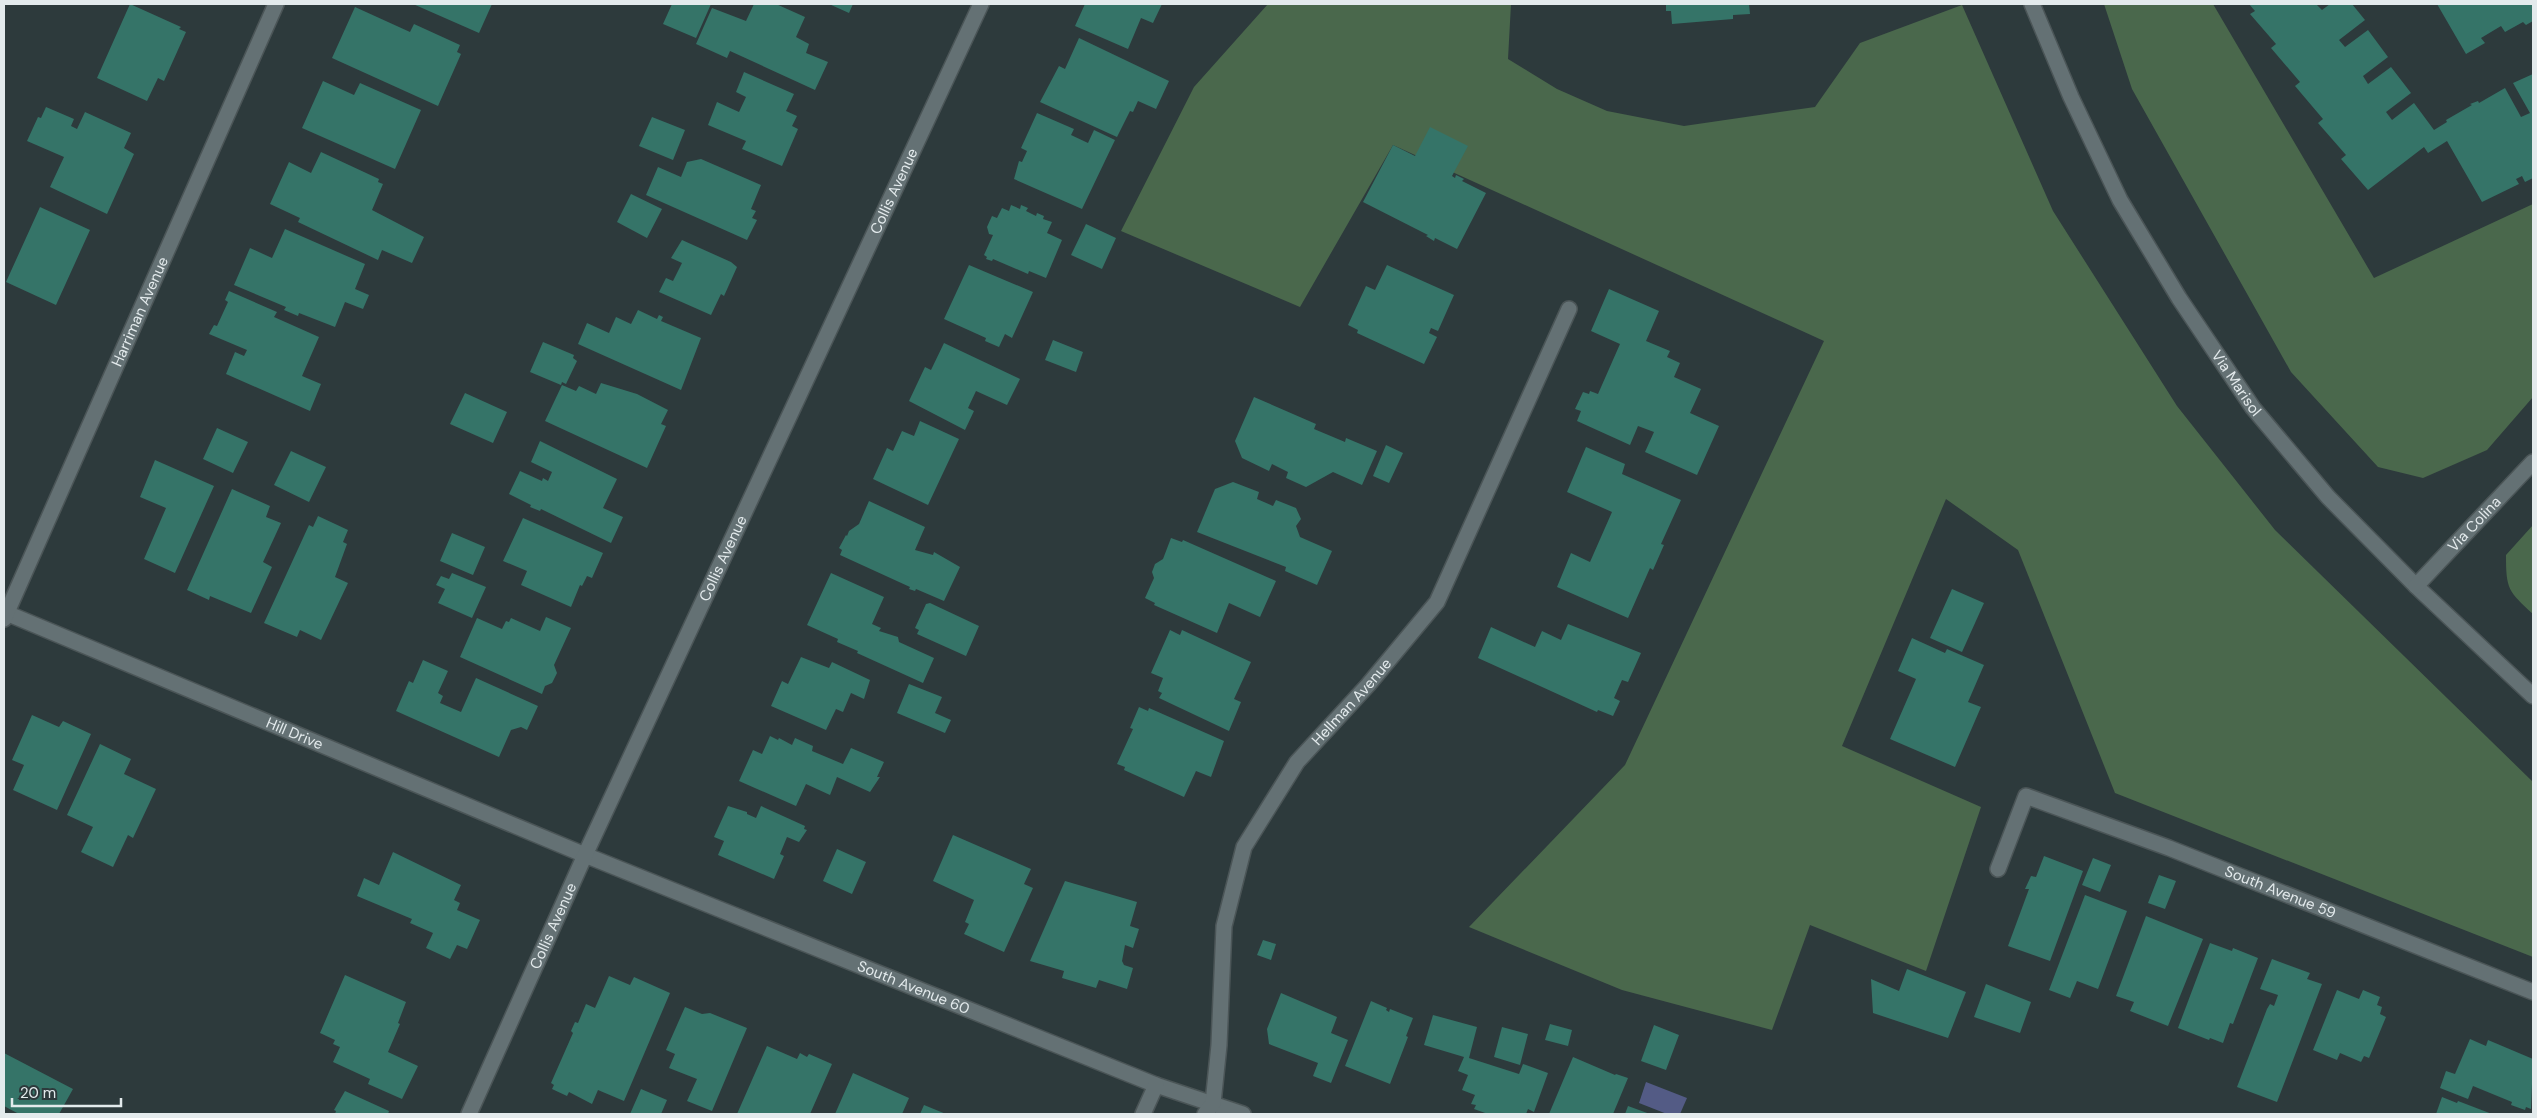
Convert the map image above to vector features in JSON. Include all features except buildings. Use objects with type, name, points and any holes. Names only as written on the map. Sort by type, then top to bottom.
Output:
[{"type":"street","name":"Harriman Avenue","points":[[5,615],[276,4]]},
{"type":"street","name":"Collis Avenue","points":[[469,1114],[585,855],[981,4]]},
{"type":"street","name":"Via Marisol","points":[[2032,4],[2071,97],[2120,200],[2179,298],[2253,408],[2328,498],[2416,586],[2533,696]]},
{"type":"street","name":"Hellman Avenue","points":[[1209,1109],[1219,1045],[1224,926],[1244,847],[1297,762],[1368,684],[1437,602],[1568,309]]},
{"type":"street","name":"Via Colina","points":[[2416,586],[2533,462]]},
{"type":"street","name":"Hill Drive","points":[[5,615],[585,855]]},
{"type":"street","name":"South Avenue 59","points":[[1998,868],[2026,796],[2169,848],[2533,992]]},
{"type":"street","name":"South Avenue 60","points":[[585,855],[1156,1085],[1209,1109],[1243,1114]]},
{"type":"street","points":[[1143,1114],[1156,1085]]},
{"type":"green space","points":[[1268,4],[1511,4],[1508,59],[1557,89],[1607,111],[1684,126],[1815,107],[1860,43],[1962,5],[2053,211],[2177,406],[2275,530],[2533,782],[2533,957],[2115,793],[2018,550],[1946,499],[1842,746],[1981,807],[1926,971],[1810,925],[1772,1030],[1622,990],[1469,927],[1625,765],[1824,341],[1393,145],[1300,307],[1121,231],[1194,87]]},
{"type":"green space","points":[[2104,4],[2213,4],[2374,278],[2533,204],[2533,397],[2487,450],[2423,478],[2378,467],[2291,372],[2132,89]]},
{"type":"green space","points":[[2533,525],[2533,614],[2518,600],[2510,589],[2506,555]]},
{"type":"water","points":[[1646,1082],[1687,1098],[1680,1114],[1667,1114],[1639,1103]]}]
